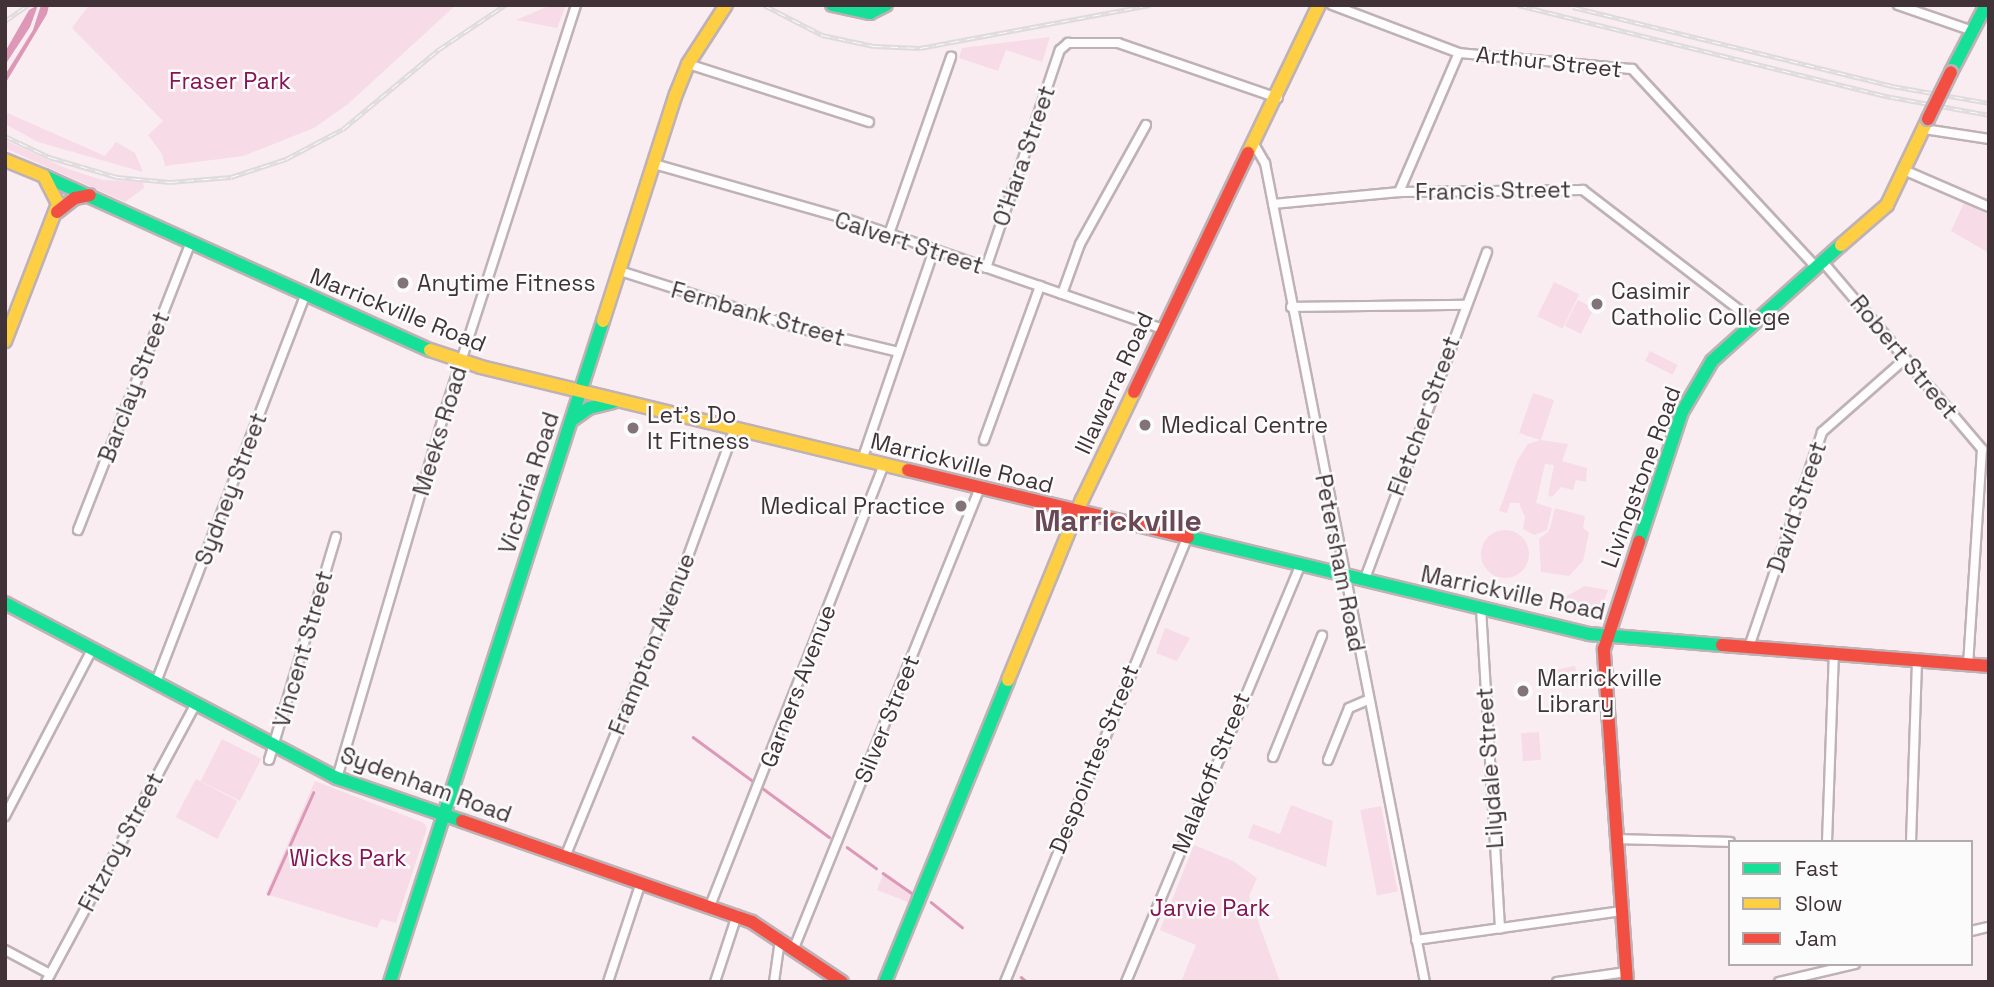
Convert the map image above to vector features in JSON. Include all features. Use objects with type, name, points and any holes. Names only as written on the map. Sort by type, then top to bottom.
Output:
[{"type":"main road","name":"Victoria Road","points":[[390,982],[653,164],[688,64],[726,5]]},
{"type":"main road","points":[[832,5],[870,13],[886,5]]},
{"type":"main road","name":"Illawarra Road","points":[[885,982],[1077,512],[1162,329],[1278,98],[1319,5]]},
{"type":"main road","name":"Livingstone Road","points":[[1627,977],[1606,635],[1682,412],[1712,360],[1887,205],[1986,5]]},
{"type":"main road","name":"Marrickville Road","points":[[5,160],[90,195],[190,244],[462,362],[1300,566],[1606,635],[1989,666]]},
{"type":"main road","points":[[5,341],[57,212],[54,189],[44,176]]},
{"type":"main road","points":[[57,212],[75,198],[90,195]]},
{"type":"main road","points":[[572,420],[598,404],[624,402]]},
{"type":"main road","name":"Sydenham Road","points":[[5,603],[337,778],[737,915],[779,938],[842,982]]},
{"type":"street","name":"Meeks Road","points":[[337,778],[462,362],[576,5]]},
{"type":"street","name":"Arthur Street","points":[[1332,5],[1459,53],[1632,69],[1819,264]]},
{"type":"street","points":[[1898,5],[1973,31]]},
{"type":"street","name":"O'Hara Street","points":[[986,268],[1065,45],[1077,40],[1118,43],[1278,98]]},
{"type":"street","points":[[1399,192],[1459,53]]},
{"type":"street","points":[[889,234],[951,57]]},
{"type":"street","points":[[688,64],[869,122]]},
{"type":"street","points":[[1926,124],[1989,139]]},
{"type":"street","points":[[1062,294],[1080,244],[1146,125]]},
{"type":"street","name":"Petersham Road","points":[[1255,146],[1265,163],[1343,576],[1425,982]]},
{"type":"street","name":"Calvert Street","points":[[653,164],[889,234],[1162,329]]},
{"type":"street","points":[[1906,171],[1989,207]]},
{"type":"street","name":"Francis Street","points":[[1273,204],[1399,192],[1583,190],[1754,321]]},
{"type":"street","name":"Barclay Street","points":[[78,530],[190,244]]},
{"type":"street","points":[[862,460],[934,250]]},
{"type":"street","name":"Fletcher Street","points":[[1364,581],[1487,252]]},
{"type":"street","name":"Robert Street","points":[[1819,264],[1982,449],[1986,464],[1968,664]]},
{"type":"street","name":"Fernbank Street","points":[[620,271],[799,328],[898,352]]},
{"type":"street","points":[[984,440],[1040,286]]},
{"type":"street","name":"Sydney Street","points":[[156,682],[305,295]]},
{"type":"street","points":[[1291,307],[1465,305]]},
{"type":"street","name":"David Street","points":[[1749,648],[1822,432],[1905,359]]},
{"type":"street","name":"Frampton Avenue","points":[[565,857],[684,567],[735,428]]},
{"type":"street","name":"Garners Avenue","points":[[710,906],[884,465]]},
{"type":"street","name":"Silver Street","points":[[797,951],[979,489]]},
{"type":"street","name":"Vincent Street","points":[[269,760],[336,537]]},
{"type":"street","name":"Despointes Street","points":[[1004,982],[1187,539]]},
{"type":"street","name":"Malakoff Street","points":[[1128,981],[1300,566]]},
{"type":"street","name":"Lilydale Street","points":[[1481,608],[1500,928]]},
{"type":"street","points":[[1273,757],[1322,636]]},
{"type":"street","points":[[5,816],[93,648]]},
{"type":"street","points":[[1827,840],[1833,655]]},
{"type":"street","points":[[1911,840],[1917,662]]},
{"type":"street","points":[[1328,761],[1349,708],[1368,700]]},
{"type":"street","name":"Fitzroy Street","points":[[48,978],[196,703]]},
{"type":"street","points":[[1617,839],[1728,842]]},
{"type":"street","points":[[608,982],[641,882]]},
{"type":"street","points":[[1416,940],[1622,911]]},
{"type":"street","points":[[715,982],[737,915]]},
{"type":"street","points":[[774,982],[779,966],[779,938]]},
{"type":"street","points":[[5,950],[48,978]]},
{"type":"street","points":[[779,966],[797,951]]},
{"type":"street","points":[[1779,982],[1822,968]]},
{"type":"street","points":[[1557,982],[1627,977]]},
{"type":"green space","name":"Fraser Park","points":[[89,5],[456,5],[348,104],[314,128],[243,156],[165,166],[162,154],[148,135],[163,121],[72,28]]},
{"type":"green space","points":[[551,5],[566,5],[557,28],[516,20]]},
{"type":"green space","points":[[1050,37],[1042,62],[1006,50],[998,71],[959,58],[962,48]]},
{"type":"green space","points":[[5,112],[105,156],[116,142],[135,153],[143,172],[38,142],[5,124]]},
{"type":"green space","points":[[5,140],[65,168],[102,180],[143,182],[144,188],[125,202],[5,148]]},
{"type":"green space","points":[[1964,203],[1989,215],[1989,253],[1951,231]]},
{"type":"green space","points":[[1554,282],[1579,294],[1563,328],[1537,316]]},
{"type":"green space","points":[[1578,300],[1594,308],[1581,334],[1565,326]]},
{"type":"green space","points":[[1650,351],[1678,365],[1673,375],[1645,361]]},
{"type":"green space","points":[[1533,393],[1554,400],[1541,440],[1568,444],[1562,461],[1587,468],[1586,482],[1576,480],[1573,490],[1561,487],[1552,497],[1548,495],[1554,465],[1545,464],[1536,503],[1552,508],[1547,530],[1534,535],[1523,529],[1525,517],[1519,503],[1510,503],[1507,513],[1499,511],[1517,461],[1528,444],[1540,440],[1519,433]]},
{"type":"green space","points":[[1555,508],[1585,516],[1583,528],[1589,533],[1583,561],[1569,576],[1541,572],[1539,539],[1549,531]]},
{"type":"green space","points":[[1505,530],[1522,537],[1529,554],[1522,571],[1505,578],[1488,571],[1481,554],[1488,537]]},
{"type":"green space","points":[[1585,586],[1608,590],[1600,611],[1585,617],[1559,612],[1563,598]]},
{"type":"green space","points":[[1165,628],[1190,638],[1177,661],[1156,653]]},
{"type":"green space","points":[[1575,666],[1578,682],[1550,687],[1547,672]]},
{"type":"green space","points":[[1539,732],[1541,760],[1523,761],[1521,733]]},
{"type":"green space","points":[[222,739],[261,759],[240,801],[201,781]]},
{"type":"green space","points":[[196,779],[237,801],[217,839],[176,817]]},
{"type":"green space","name":"Wicks Park","points":[[315,781],[424,823],[427,828],[396,923],[381,919],[377,928],[266,894]]},
{"type":"green space","points":[[1291,805],[1333,821],[1326,867],[1248,838],[1253,824],[1280,834]]},
{"type":"green space","points":[[1381,806],[1398,891],[1377,895],[1360,810]]},
{"type":"green space","name":"Jarvie Park","points":[[1194,845],[1233,861],[1257,878],[1249,896],[1280,982],[1181,982],[1196,945],[1160,930]]},
{"type":"green space","points":[[883,875],[912,894],[908,902],[877,890]]},
{"type":"shaded area","points":[[38,5],[30,27],[5,65],[5,52],[29,10]]},
{"type":"shaded area","points":[[41,5],[49,5],[47,14],[5,84],[5,75],[33,30]]},
{"type":"waterway","points":[[693,737],[829,837]]},
{"type":"waterway","points":[[268,894],[313,793]]},
{"type":"waterway","points":[[847,847],[876,868]]},
{"type":"waterway","points":[[883,873],[912,893]]},
{"type":"waterway","points":[[931,902],[962,927]]},
{"type":"waterway","points":[[1021,977],[1027,982]]},
{"type":"railway","points":[[5,21],[28,5]]},
{"type":"railway","points":[[5,136],[49,157],[117,177],[170,182],[231,177],[286,159],[343,129],[438,50],[505,5]]},
{"type":"railway","points":[[764,5],[822,35],[874,46],[920,48],[1150,5]]},
{"type":"railway","points":[[1518,5],[1891,97],[1989,115]]},
{"type":"railway","points":[[1573,7],[1892,86],[1989,103]]},
{"type":"traffic: fast","points":[[832,5],[870,13],[886,5]]},
{"type":"traffic: fast","points":[[1951,72],[1986,5]]},
{"type":"traffic: fast","points":[[44,176],[430,350]]},
{"type":"traffic: fast","points":[[1639,542],[1682,412],[1712,361],[1841,245]]},
{"type":"traffic: fast","points":[[390,982],[603,321]]},
{"type":"traffic: fast","points":[[572,420],[589,408],[613,402]]},
{"type":"traffic: fast","points":[[1188,537],[1589,634],[1722,645]]},
{"type":"traffic: fast","points":[[5,603],[337,778],[462,821]]},
{"type":"traffic: fast","points":[[885,982],[1008,680]]},
{"type":"traffic: slow","points":[[603,321],[676,94],[688,64],[726,5]]},
{"type":"traffic: slow","points":[[1248,153],[1319,5]]},
{"type":"traffic: slow","points":[[1841,245],[1887,205],[1928,119]]},
{"type":"traffic: slow","points":[[5,160],[44,176],[58,204],[5,341]]},
{"type":"traffic: slow","points":[[430,350],[481,367],[908,470]]},
{"type":"traffic: slow","points":[[1008,680],[1082,500],[1134,392]]},
{"type":"traffic: jam","points":[[1928,119],[1951,72]]},
{"type":"traffic: jam","points":[[1134,392],[1248,153]]},
{"type":"traffic: jam","points":[[57,212],[75,198],[90,195]]},
{"type":"traffic: jam","points":[[908,470],[1188,537]]},
{"type":"traffic: jam","points":[[1627,982],[1604,649],[1639,542]]},
{"type":"traffic: jam","points":[[1722,645],[1989,666]]},
{"type":"traffic: jam","points":[[462,821],[752,922],[842,982]]},
{"type":"place","name":"Anytime Fitness","points":[[403,283]]},
{"type":"place","name":"Casimir Catholic College","points":[[1597,304]]},
{"type":"place","name":"Medical Centre","points":[[1145,425]]},
{"type":"place","name":"Let's Do It Fitness","points":[[633,428]]},
{"type":"place","name":"Medical Practice","points":[[961,506]]},
{"type":"place","name":"Marrickville Library","points":[[1523,691]]},
{"type":"district","name":"Marrickville","points":[[1118,521]]}]
